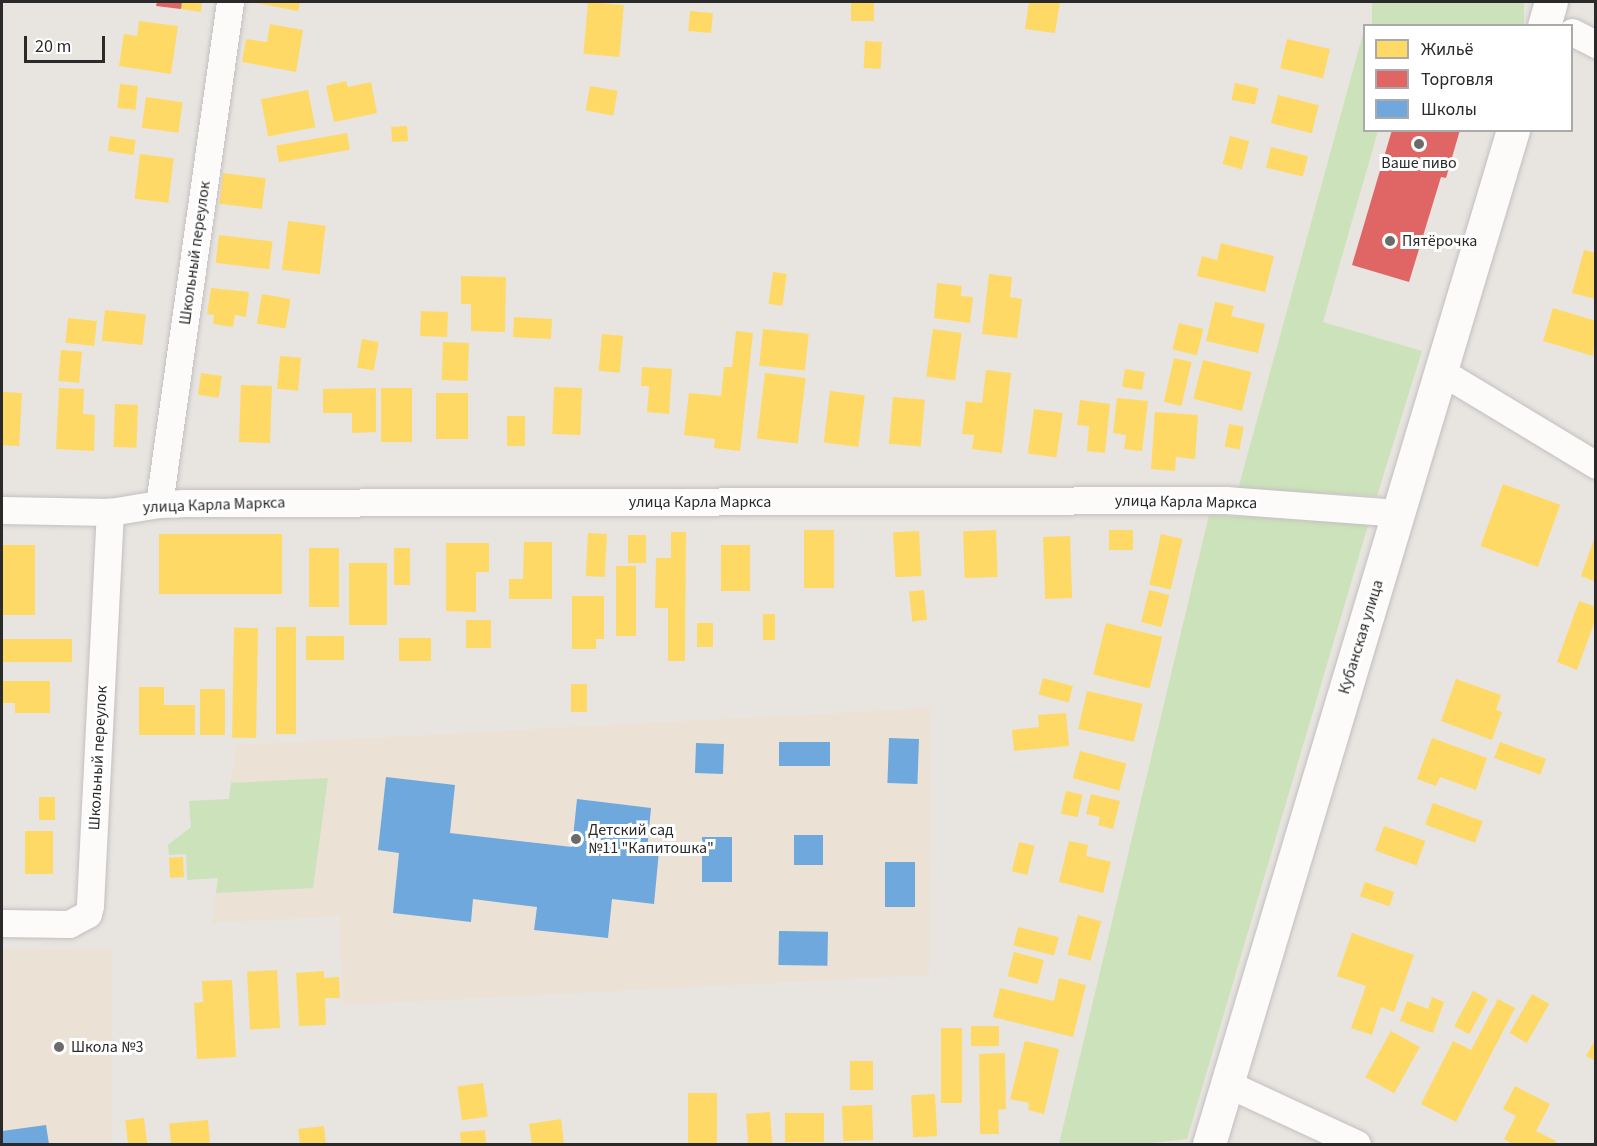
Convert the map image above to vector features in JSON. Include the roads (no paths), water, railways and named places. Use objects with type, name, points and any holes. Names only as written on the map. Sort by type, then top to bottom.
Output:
[{"type":"street","name":"Школьный переулок","points":[[159,504],[230,2]]},
{"type":"street","points":[[1573,31],[1596,44]]},
{"type":"street","name":"Кубанская улица","points":[[1209,1144],[1512,132]]},
{"type":"street","points":[[1442,372],[1596,465]]},
{"type":"street","name":"улица Карла Маркса","points":[[2,510],[110,512],[159,504],[1226,500],[1398,513]]},
{"type":"street","name":"Школьный переулок","points":[[2,923],[69,924],[88,914],[110,512]]},
{"type":"street","points":[[1228,1084],[1357,1144]]},
{"type":"place","name":"Ваше пиво","points":[[1419,144]]},
{"type":"place","name":"Пятёрочка","points":[[1390,241]]},
{"type":"place","name":"Детский сад №11 \"Капитошка\"","points":[[576,839]]},
{"type":"place","name":"Школа №3","points":[[59,1047]]}]
